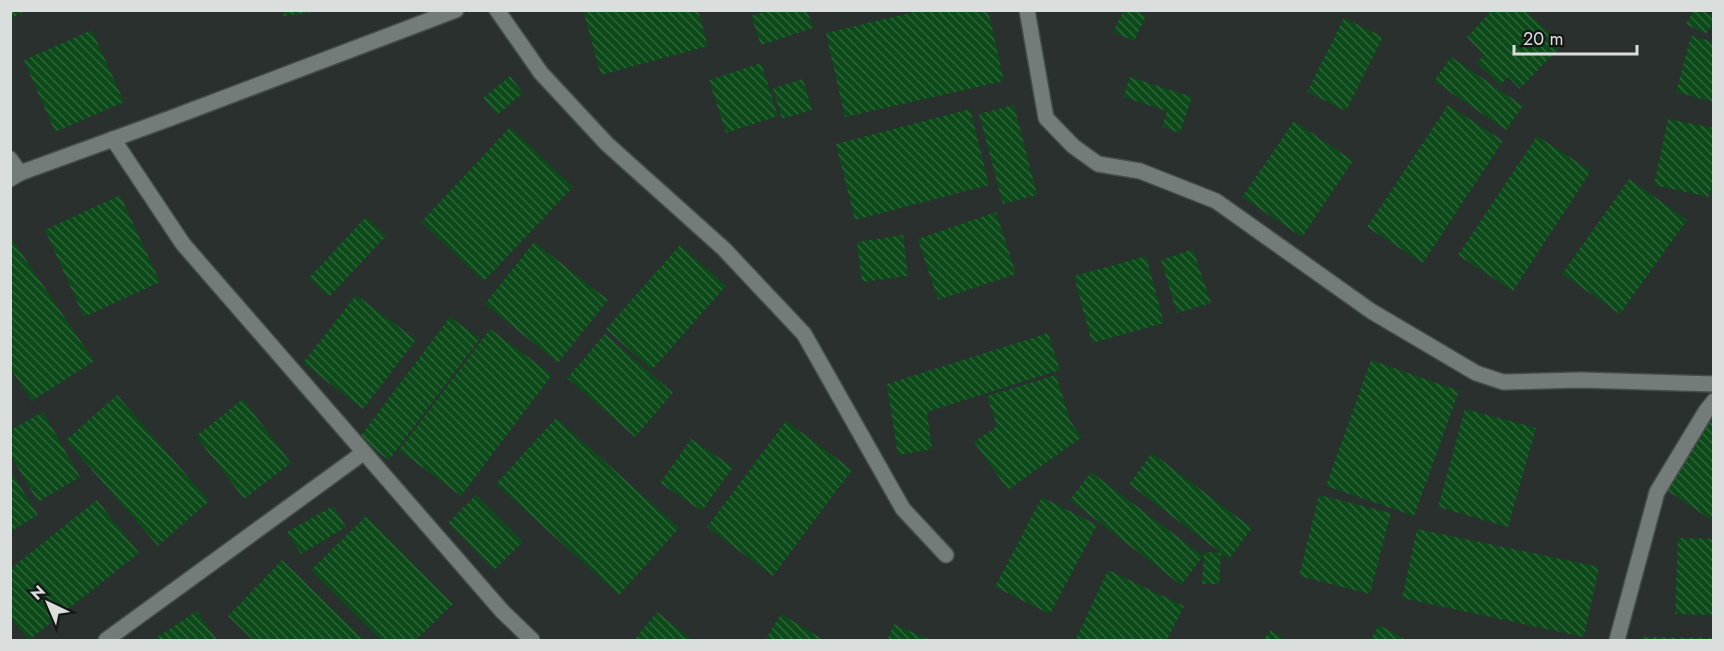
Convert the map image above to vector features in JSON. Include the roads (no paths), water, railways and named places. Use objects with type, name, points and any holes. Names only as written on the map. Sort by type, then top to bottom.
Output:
[{"type":"street","points":[[10,159],[15,176],[456,10]]},
{"type":"street","points":[[497,10],[541,74],[607,144],[724,249],[804,334],[903,509],[946,555]]},
{"type":"street","points":[[1027,10],[1046,118],[1072,146],[1098,164],[1140,171],[1216,201],[1371,311],[1476,373],[1503,382],[1581,380],[1713,384]]},
{"type":"street","points":[[113,139],[183,244],[502,611],[532,640]]},
{"type":"street","points":[[1617,640],[1657,492],[1713,401]]},
{"type":"street","points":[[106,640],[363,453]]}]
